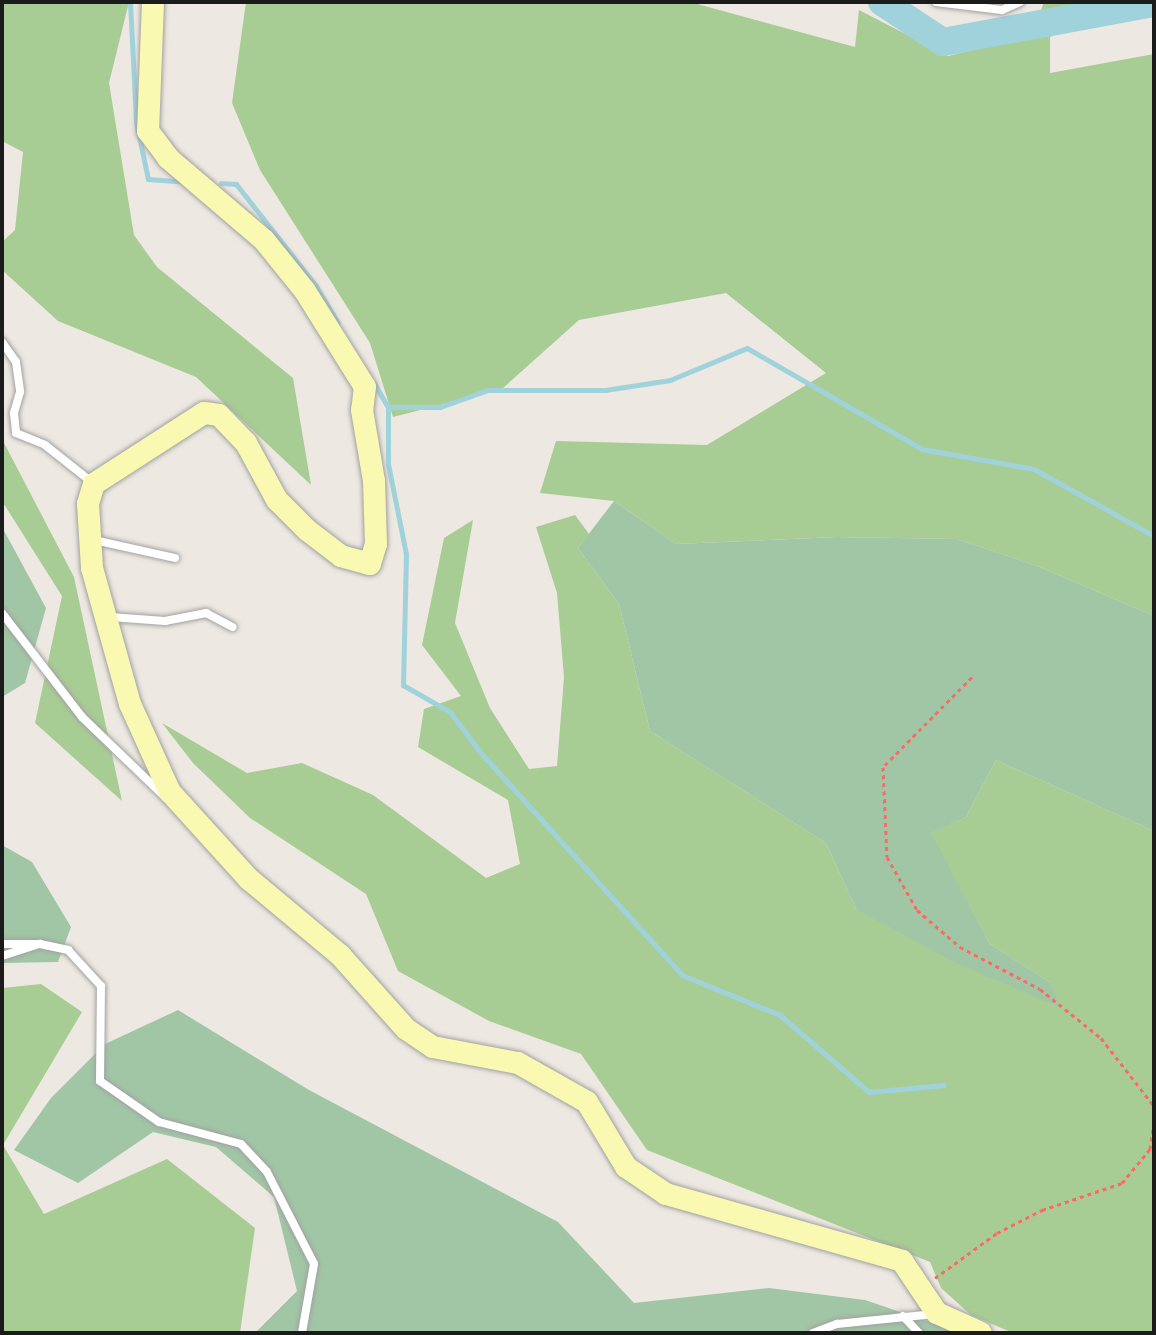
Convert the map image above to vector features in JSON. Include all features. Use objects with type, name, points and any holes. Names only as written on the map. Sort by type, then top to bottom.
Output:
[{"type":"street","points":[[153,2],[148,131],[168,158],[264,240],[305,291],[365,387],[362,410],[374,481],[376,544],[370,564],[341,556],[307,530],[277,500],[246,443],[219,415],[204,413],[94,484],[88,504],[92,568],[110,617],[130,704],[170,792],[203,832],[299,925],[340,955],[406,1029],[433,1047],[460,1056],[518,1063],[587,1102],[637,1179],[666,1194],[902,1261],[937,1313],[981,1333]]},
{"type":"lane","points":[[936,2],[1002,10],[1020,2]]},
{"type":"lane","points":[[2,342],[16,362],[20,392],[14,413],[16,433],[45,445],[94,484]]},
{"type":"lane","points":[[89,539],[175,558]]},
{"type":"lane","points":[[2,613],[82,717],[203,832]]},
{"type":"lane","points":[[110,617],[165,621],[206,613],[232,627]]},
{"type":"lane","points":[[2,944],[40,944],[68,950],[101,986],[100,1081],[159,1122],[241,1144],[267,1172],[314,1264],[302,1333]]},
{"type":"lane","points":[[2,956],[40,944]]},
{"type":"lane","points":[[813,1333],[837,1324],[937,1313]]},
{"type":"lane","points":[[903,1316],[919,1333]]},
{"type":"path","points":[[972,677],[883,767],[887,857],[917,910],[960,947],[1040,989],[1101,1038],[1154,1106]]},
{"type":"path","points":[[922,1288],[997,1233],[1042,1210],[1122,1183],[1150,1149],[1154,1120]]},
{"type":"green space","points":[[2,2],[129,2],[109,83],[134,235],[157,267],[293,378],[311,485],[196,377],[58,321],[2,270],[2,242],[15,230],[23,152],[2,141]]},
{"type":"green space","points":[[246,2],[690,2],[855,47],[859,10],[948,56],[1008,41],[1040,13],[1044,2],[1072,2],[1050,38],[1050,73],[1154,54],[1154,616],[1040,567],[957,539],[837,537],[676,544],[614,501],[540,493],[556,441],[707,445],[826,373],[726,293],[579,320],[502,389],[393,417],[370,343],[260,170],[232,103]]},
{"type":"green space","points":[[2,439],[74,577],[122,801],[35,723],[62,596],[2,501]]},
{"type":"green space","points":[[614,501],[676,544],[837,537],[957,539],[1040,567],[1154,616],[1154,831],[996,760],[966,817],[931,833],[990,944],[1051,983],[1059,1007],[954,962],[856,909],[826,843],[650,731],[619,604],[578,548]]},
{"type":"green space","points":[[575,515],[589,534],[578,548],[619,604],[650,731],[826,843],[856,909],[1051,983],[990,944],[930,833],[966,817],[996,760],[1154,831],[1154,1333],[1013,1333],[971,1315],[941,1288],[930,1262],[647,1150],[581,1054],[489,1021],[398,971],[366,894],[250,818],[193,763],[162,723],[247,773],[302,763],[373,795],[486,878],[520,864],[508,800],[418,747],[424,709],[461,696],[422,645],[444,538],[473,520],[455,623],[490,708],[529,769],[557,766],[564,677],[557,593],[536,527]]},
{"type":"green space","points":[[2,527],[46,608],[25,683],[2,697]]},
{"type":"green space","points":[[2,845],[32,862],[71,927],[58,962],[2,963]]},
{"type":"green space","points":[[41,984],[82,1012],[3,1145],[44,1214],[167,1159],[255,1228],[240,1333],[2,1333],[2,988]]},
{"type":"green space","points":[[178,1010],[309,1090],[558,1222],[634,1303],[769,1288],[865,1300],[962,1333],[255,1333],[297,1291],[274,1197],[216,1147],[153,1132],[78,1183],[14,1150],[51,1098],[105,1044]]},
{"type":"waterway","points":[[130,2],[136,122],[148,179],[179,181]]},
{"type":"waterway","points":[[882,2],[943,42],[1154,3]]},
{"type":"waterway","points":[[221,183],[236,184],[316,286],[338,323]]},
{"type":"waterway","points":[[374,383],[388,407],[440,407],[488,390],[605,390],[670,380],[747,348],[922,449],[1034,469],[1154,536]]},
{"type":"waterway","points":[[388,407],[388,464],[406,554],[403,685],[450,712],[480,752],[682,975],[780,1015],[869,1092],[944,1085]]}]
